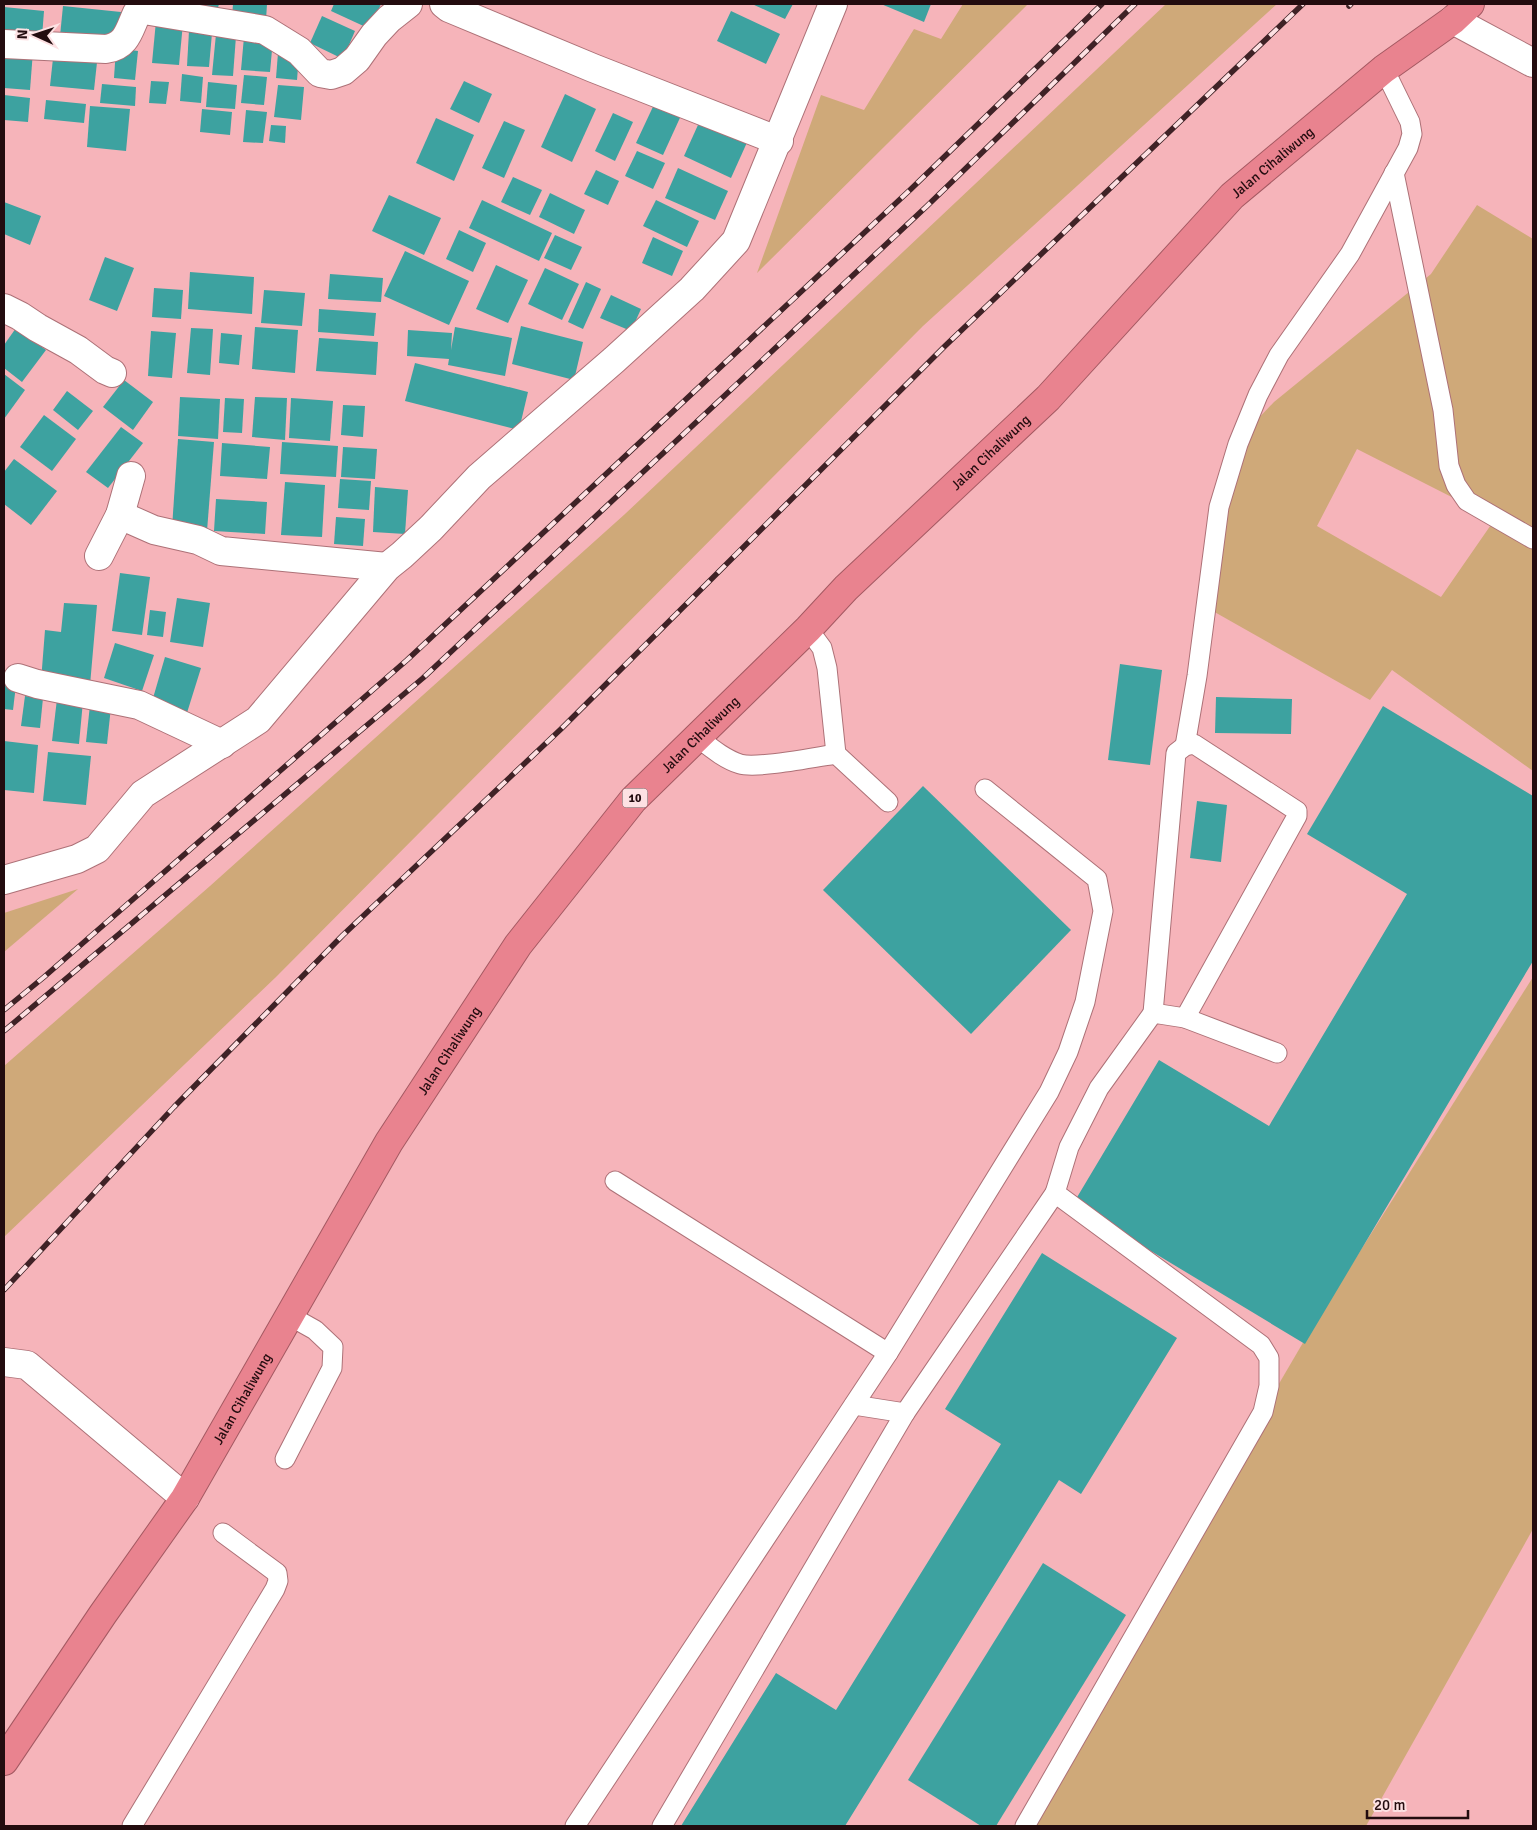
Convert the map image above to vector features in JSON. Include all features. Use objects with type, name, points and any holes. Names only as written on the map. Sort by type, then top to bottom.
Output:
[{"type":"highway","name":"Jalan Cihaliwung","points":[[4,1761],[103,1614],[185,1498],[389,1142],[518,945],[633,800],[808,629],[846,588],[1048,398],[1232,196],[1384,69],[1461,12]]},
{"type":"street","points":[[4,44],[115,48],[126,38],[137,13],[144,10],[265,30],[299,51],[320,73],[331,75],[343,71],[357,59],[374,35],[389,19],[408,4]]},
{"type":"street","points":[[4,880],[77,859],[97,849],[143,794],[258,720],[387,567],[431,528],[479,478],[692,289],[736,241],[834,4]]},
{"type":"street","points":[[448,5],[593,68],[778,141]]},
{"type":"street","points":[[1461,12],[1533,63]]},
{"type":"street","points":[[4,308],[112,373]]},
{"type":"street","points":[[99,556],[120,516],[131,476]]},
{"type":"street","points":[[120,516],[154,530],[198,540],[221,551],[387,567]]},
{"type":"street","points":[[18,678],[139,705],[222,744]]},
{"type":"street","points":[[4,1362],[27,1365],[185,1498]]},
{"type":"lane","points":[[1185,746],[1197,676],[1219,507],[1238,444],[1258,395],[1279,355],[1350,254],[1406,154],[1412,134],[1410,122],[1384,69]]},
{"type":"lane","points":[[1394,173],[1442,410],[1449,466],[1456,485],[1467,501],[1533,539]]},
{"type":"lane","points":[[808,629],[822,648],[827,668],[836,754],[888,802]]},
{"type":"lane","points":[[697,737],[726,758],[741,765],[763,764],[836,754]]},
{"type":"lane","points":[[662,1826],[905,1413],[1055,1193],[1069,1147],[1099,1088],[1153,1013],[1176,753],[1185,746],[1194,744],[1297,811],[1298,816],[1185,1018]]},
{"type":"lane","points":[[575,1826],[888,1353],[1049,1092],[1068,1052],[1085,1002],[1103,911],[1097,879],[985,789]]},
{"type":"lane","points":[[1153,1013],[1185,1018],[1277,1052]]},
{"type":"lane","points":[[615,1181],[888,1353]]},
{"type":"lane","points":[[1025,1826],[1263,1412],[1269,1386],[1269,1358],[1261,1345],[1055,1193]]},
{"type":"lane","points":[[284,1460],[332,1368],[333,1347],[315,1330],[290,1316]]},
{"type":"lane","points":[[854,1405],[905,1413]]},
{"type":"lane","points":[[132,1826],[276,1590],[277,1573],[223,1533]]},
{"type":"shaded area","points":[[963,4],[1028,4],[757,273],[821,95],[864,110],[914,29],[941,39]]},
{"type":"shaded area","points":[[1166,4],[1277,4],[923,326],[276,977],[4,1237],[4,1066],[210,886],[625,514]]},
{"type":"shaded area","points":[[1477,205],[1533,239],[1533,771],[1392,670],[1370,700],[1211,610],[1235,443],[1274,402],[1431,274]],"holes":[[[1357,449],[1495,519],[1441,597],[1317,526]]]},
{"type":"shaded area","points":[[78,889],[4,952],[4,913]]},
{"type":"shaded area","points":[[1533,977],[1533,1529],[1366,1826],[1020,1826],[1311,1329]]},
{"type":"building","points":[[184,4],[219,4],[216,15]]},
{"type":"building","points":[[233,4],[267,4],[266,20],[232,17]]},
{"type":"building","points":[[334,4],[381,4],[370,29],[331,11]]},
{"type":"building","points":[[752,4],[793,4],[785,19]]},
{"type":"building","points":[[881,4],[931,4],[924,22]]},
{"type":"building","points":[[63,6],[121,12],[119,41],[60,36]]},
{"type":"building","points":[[4,7],[44,11],[42,37],[4,34]]},
{"type":"building","points":[[731,11],[780,34],[766,64],[717,41]]},
{"type":"building","points":[[322,16],[355,31],[343,59],[310,43]]},
{"type":"building","points":[[156,21],[183,23],[179,65],[152,63]]},
{"type":"building","points":[[189,31],[212,33],[209,67],[187,66]]},
{"type":"building","points":[[216,34],[236,36],[233,76],[212,75]]},
{"type":"building","points":[[244,37],[273,39],[270,72],[241,70]]},
{"type":"building","points":[[4,48],[33,51],[30,90],[4,88]]},
{"type":"building","points":[[116,48],[138,51],[135,80],[114,78]]},
{"type":"building","points":[[54,49],[98,53],[94,90],[50,86]]},
{"type":"building","points":[[278,53],[299,55],[297,80],[276,78]]},
{"type":"building","points":[[182,74],[203,77],[201,103],[180,101]]},
{"type":"building","points":[[244,75],[267,77],[264,105],[241,103]]},
{"type":"building","points":[[151,81],[169,82],[166,104],[149,103]]},
{"type":"building","points":[[464,81],[492,94],[479,123],[450,109]]},
{"type":"building","points":[[208,82],[237,85],[235,109],[206,107]]},
{"type":"building","points":[[102,84],[136,87],[135,106],[100,103]]},
{"type":"building","points":[[278,85],[304,87],[301,120],[274,117]]},
{"type":"building","points":[[565,94],[596,109],[572,162],[541,147]]},
{"type":"building","points":[[4,95],[30,98],[28,122],[4,120]]},
{"type":"building","points":[[658,96],[684,109],[663,155],[636,143]]},
{"type":"building","points":[[46,100],[86,104],[84,123],[44,119]]},
{"type":"building","points":[[90,106],[130,109],[126,151],[87,147]]},
{"type":"building","points":[[202,109],[232,112],[230,135],[200,132]]},
{"type":"building","points":[[246,110],[267,112],[263,143],[243,142]]},
{"type":"building","points":[[613,113],[633,122],[615,161],[595,151]]},
{"type":"building","points":[[702,116],[749,138],[731,178],[684,156]]},
{"type":"building","points":[[436,118],[474,135],[454,181],[416,163]]},
{"type":"building","points":[[504,121],[525,130],[504,178],[482,168]]},
{"type":"building","points":[[271,125],[286,126],[285,143],[269,141]]},
{"type":"building","points":[[637,151],[665,163],[653,189],[625,176]]},
{"type":"building","points":[[678,168],[728,191],[715,220],[665,198]]},
{"type":"building","points":[[596,170],[619,181],[608,205],[584,194]]},
{"type":"building","points":[[513,177],[542,190],[530,215],[501,202]]},
{"type":"building","points":[[550,193],[585,210],[574,234],[539,217]]},
{"type":"building","points":[[389,195],[441,218],[424,255],[372,231]]},
{"type":"building","points":[[482,200],[552,233],[539,261],[469,228]]},
{"type":"building","points":[[656,200],[699,221],[687,247],[643,226]]},
{"type":"building","points":[[4,202],[41,216],[30,245],[4,234]]},
{"type":"building","points":[[459,230],[486,243],[473,272],[446,259]]},
{"type":"building","points":[[555,235],[582,247],[571,270],[544,258]]},
{"type":"building","points":[[653,237],[683,251],[672,276],[642,263]]},
{"type":"building","points":[[405,251],[469,281],[449,325],[384,296]]},
{"type":"building","points":[[105,257],[134,268],[117,311],[89,300]]},
{"type":"building","points":[[496,265],[528,280],[508,323],[476,309]]},
{"type":"building","points":[[545,268],[579,284],[562,320],[528,304]]},
{"type":"building","points":[[190,272],[254,277],[252,314],[188,309]]},
{"type":"building","points":[[330,274],[383,278],[381,302],[328,299]]},
{"type":"building","points":[[586,282],[601,289],[583,329],[568,322]]},
{"type":"building","points":[[154,288],[183,290],[181,319],[152,317]]},
{"type":"building","points":[[264,290],[305,293],[302,326],[261,323]]},
{"type":"building","points":[[611,295],[641,309],[631,331],[600,318]]},
{"type":"building","points":[[319,309],[376,313],[374,336],[318,332]]},
{"type":"building","points":[[521,326],[583,342],[574,380],[512,364]]},
{"type":"building","points":[[255,327],[298,330],[295,373],[252,369]]},
{"type":"building","points":[[455,327],[512,338],[505,376],[448,365],[449,359],[407,356],[408,330],[452,333],[451,350]]},
{"type":"building","points":[[16,328],[46,350],[22,382],[4,368],[4,345]]},
{"type":"building","points":[[191,328],[213,329],[210,375],[187,373]]},
{"type":"building","points":[[151,331],[176,333],[172,378],[148,376]]},
{"type":"building","points":[[221,333],[242,335],[239,365],[219,363]]},
{"type":"building","points":[[319,338],[378,342],[376,375],[316,371]]},
{"type":"building","points":[[415,363],[528,392],[519,430],[405,401]]},
{"type":"building","points":[[4,374],[25,390],[4,419]]},
{"type":"building","points":[[124,380],[153,402],[133,430],[103,407]]},
{"type":"building","points":[[67,391],[93,411],[78,430],[53,410]]},
{"type":"building","points":[[180,397],[220,399],[218,439],[178,436]]},
{"type":"building","points":[[255,397],[287,398],[285,440],[252,437]]},
{"type":"building","points":[[225,398],[244,399],[242,433],[223,432]]},
{"type":"building","points":[[291,398],[333,401],[330,441],[289,438]]},
{"type":"building","points":[[343,405],[365,406],[363,437],[341,435]]},
{"type":"building","points":[[44,415],[76,439],[52,471],[20,447]]},
{"type":"building","points":[[121,427],[143,443],[108,488],[86,472]]},
{"type":"building","points":[[178,439],[214,442],[207,531],[172,528]]},
{"type":"building","points":[[282,442],[338,446],[336,477],[280,474]]},
{"type":"building","points":[[222,443],[270,447],[267,479],[220,476]]},
{"type":"building","points":[[343,447],[377,449],[375,479],[341,477]]},
{"type":"building","points":[[14,459],[57,491],[31,525],[4,504],[4,472]]},
{"type":"building","points":[[340,479],[371,481],[369,510],[338,508]]},
{"type":"building","points":[[285,482],[325,485],[322,537],[281,535]]},
{"type":"building","points":[[375,487],[408,490],[405,534],[373,532]]},
{"type":"building","points":[[216,499],[267,502],[265,534],[214,531]]},
{"type":"building","points":[[336,517],[365,519],[363,546],[334,544]]},
{"type":"building","points":[[120,573],[150,577],[142,635],[112,631]]},
{"type":"building","points":[[177,598],[210,603],[203,647],[170,642]]},
{"type":"building","points":[[64,603],[97,605],[90,685],[41,681],[45,630],[61,632]]},
{"type":"building","points":[[150,610],[166,612],[163,637],[147,635]]},
{"type":"building","points":[[115,643],[154,655],[142,691],[104,678]]},
{"type":"building","points":[[165,657],[201,668],[186,716],[151,705]]},
{"type":"building","points":[[1120,664],[1162,670],[1150,765],[1108,760]]},
{"type":"building","points":[[4,684],[16,685],[13,710],[4,709]]},
{"type":"building","points":[[25,696],[43,698],[40,728],[21,726]]},
{"type":"building","points":[[1216,697],[1292,699],[1291,734],[1215,733]]},
{"type":"building","points":[[57,699],[83,701],[79,744],[52,741]]},
{"type":"building","points":[[90,705],[111,707],[107,744],[86,742]]},
{"type":"building","points":[[1383,706],[1533,796],[1533,961],[1305,1344],[1073,1204],[1159,1060],[1269,1126],[1407,894],[1307,834]]},
{"type":"building","points":[[4,741],[38,745],[34,793],[4,790]]},
{"type":"building","points":[[48,752],[91,756],[86,805],[43,801]]},
{"type":"building","points":[[923,786],[1071,930],[971,1034],[823,890]]},
{"type":"building","points":[[1197,801],[1227,805],[1221,862],[1190,858]]},
{"type":"building","points":[[1042,1253],[1177,1338],[1081,1494],[1059,1480],[845,1826],[681,1826],[776,1673],[836,1710],[1001,1444],[945,1409]]},
{"type":"building","points":[[1043,1563],[1126,1615],[996,1826],[981,1826],[908,1780]]},
{"type":"railway","points":[[4,1010],[407,660],[911,189],[1102,4]]},
{"type":"railway","points":[[4,1031],[423,678],[927,206],[1135,4]]},
{"type":"railway","points":[[4,1290],[174,1107],[343,935],[561,729],[945,346],[1303,4]]}]
